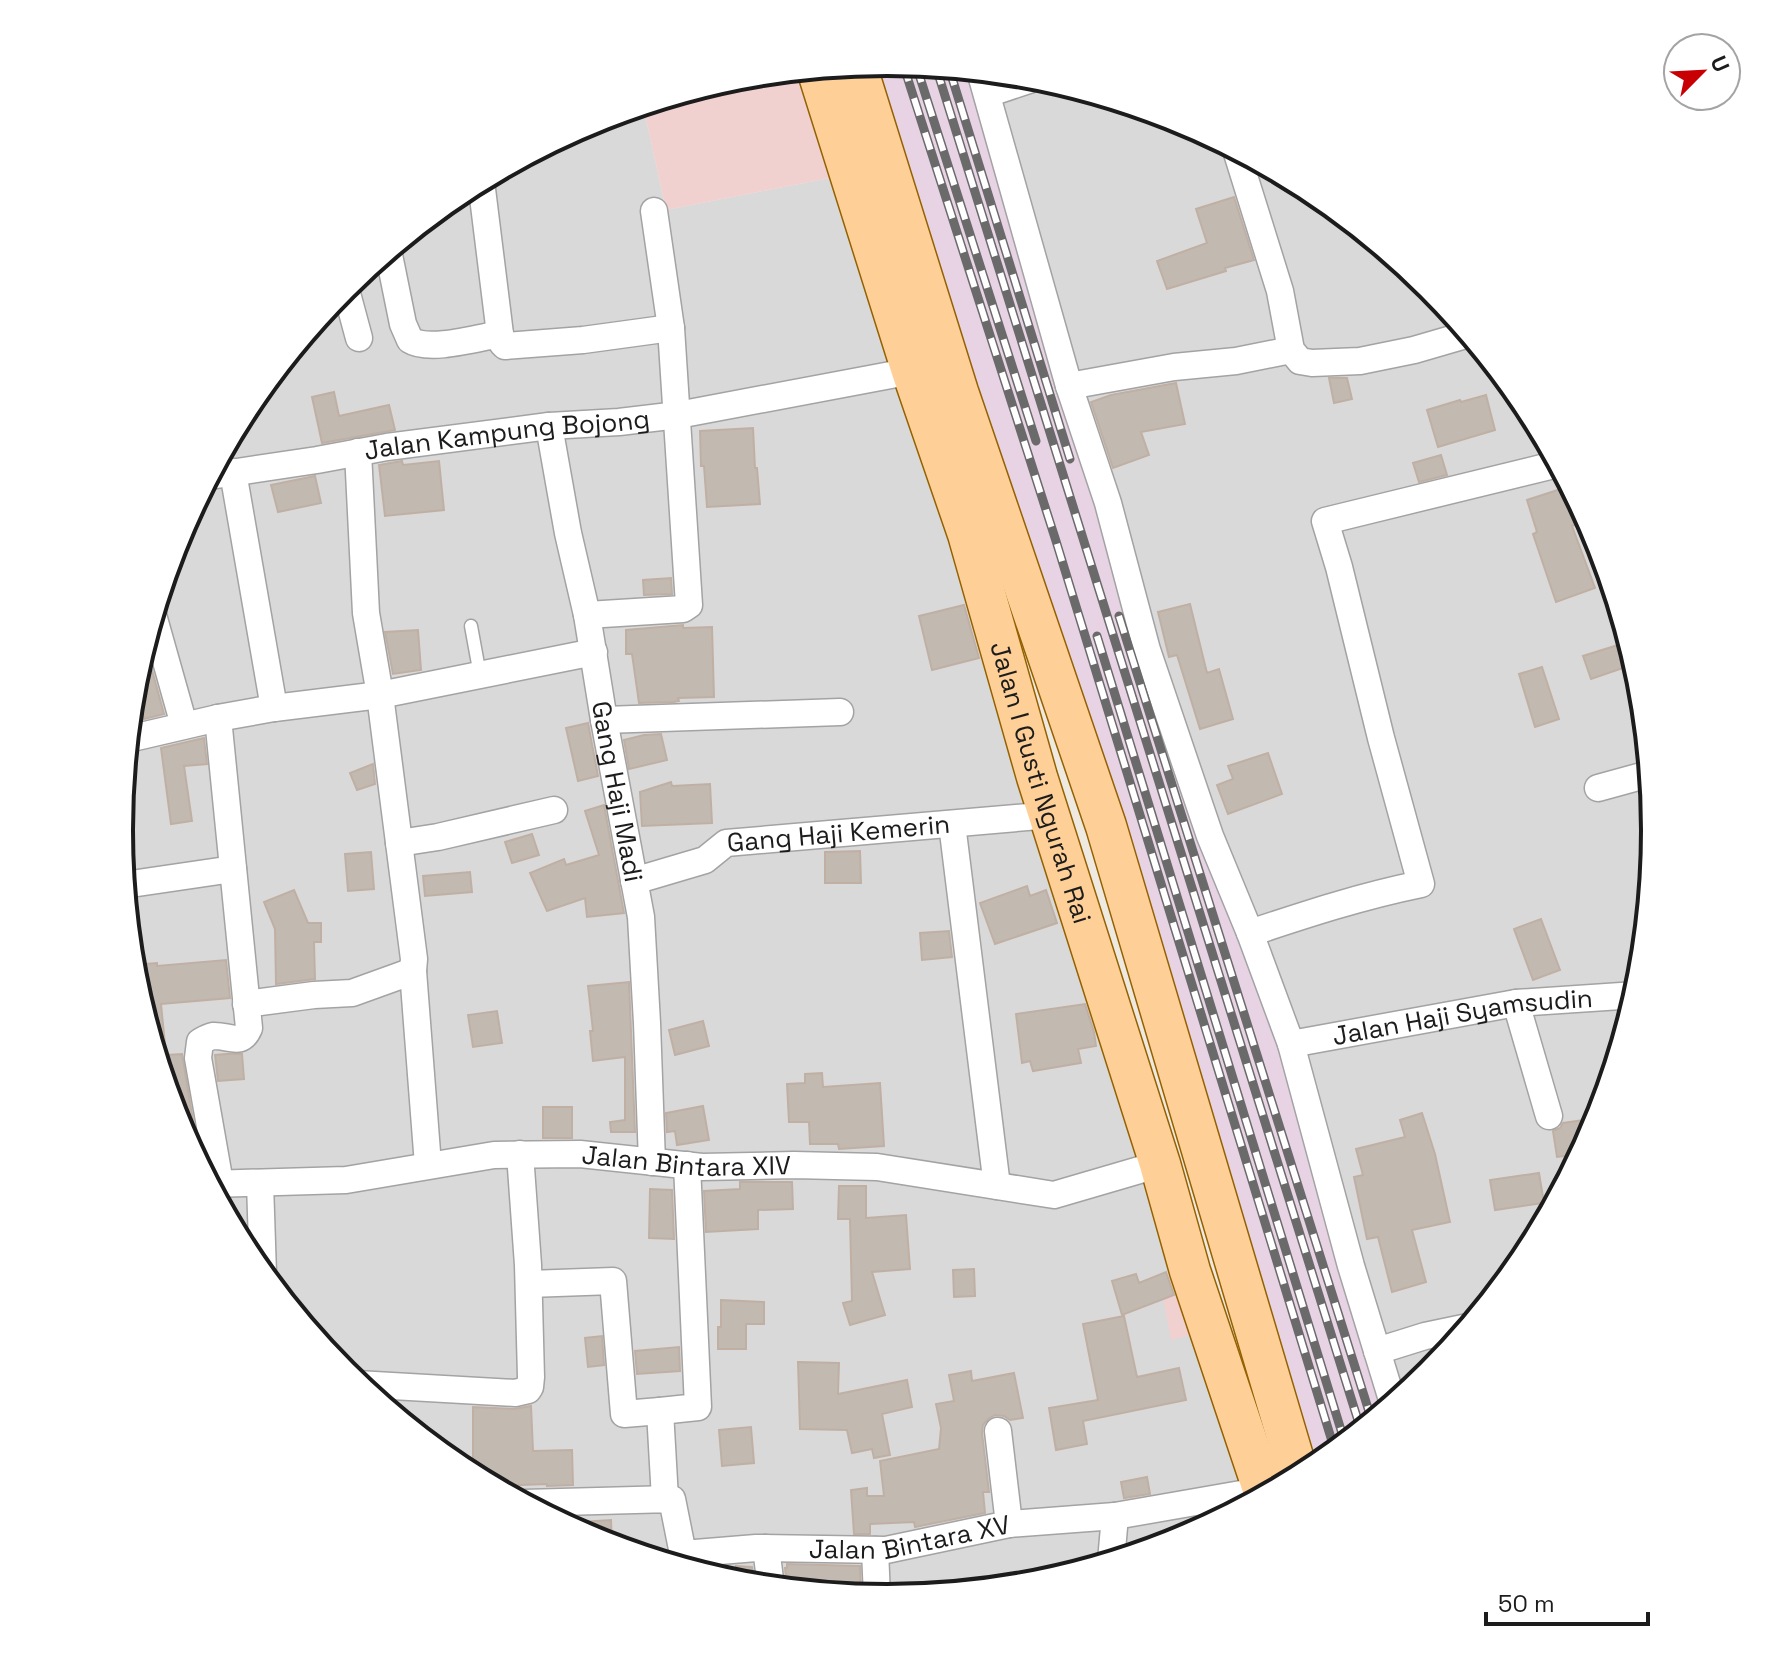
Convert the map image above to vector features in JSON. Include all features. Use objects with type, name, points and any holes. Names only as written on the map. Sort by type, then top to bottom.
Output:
[{"type":"main road","name":"Jalan I Gusti Ngurah Rai","points":[[860,77],[958,392],[1106,826],[1274,1477]]},
{"type":"main road","name":"Jalan I Gusti Ngurah Rai","points":[[820,79],[912,371],[968,534],[1037,777],[1160,1164],[1190,1271],[1273,1477]]},
{"type":"main road","points":[[1051,815],[1106,826]]},
{"type":"street","points":[[983,82],[1069,386],[1108,503],[1147,650],[1210,836],[1291,1044],[1351,1266],[1390,1392]]},
{"type":"street","points":[[1241,165],[1280,291],[1291,350],[1300,361],[1360,361],[1458,337]]},
{"type":"street","points":[[483,194],[502,343],[507,346],[583,340],[671,328]]},
{"type":"street","points":[[587,615],[683,609],[689,605],[671,328],[654,211]]},
{"type":"street","points":[[391,263],[403,324],[415,344],[436,345],[500,334]]},
{"type":"street","points":[[349,302],[359,338]]},
{"type":"street","points":[[1069,386],[1291,350]]},
{"type":"street","name":"Jalan Kampung Bojong","points":[[428,1165],[414,959],[380,695],[366,613],[358,452],[549,426],[678,415],[912,371]]},
{"type":"street","name":"Gang Haji Madi","points":[[549,426],[594,652],[641,917],[652,1162]]},
{"type":"street","points":[[223,474],[358,452]]},
{"type":"street","points":[[1250,933],[1373,894],[1421,884],[1325,521],[1547,467]]},
{"type":"street","points":[[222,475],[274,708]]},
{"type":"street","points":[[159,636],[184,725]]},
{"type":"street","points":[[139,736],[218,718],[380,695],[594,652]]},
{"type":"street","points":[[604,720],[840,712]]},
{"type":"street","points":[[213,1166],[198,1047],[212,1036],[240,1039],[249,1032],[218,718]]},
{"type":"street","points":[[1598,788],[1639,777]]},
{"type":"street","points":[[399,843],[554,810]]},
{"type":"street","name":"Gang Haji Kemerin","points":[[634,881],[705,860],[726,843],[1051,815]]},
{"type":"street","points":[[952,824],[997,1186]]},
{"type":"street","points":[[135,883],[233,869]]},
{"type":"street","points":[[246,1004],[352,993],[413,971]]},
{"type":"street","name":"Jalan Haji Syamsudin","points":[[1291,1044],[1516,1003],[1621,999]]},
{"type":"street","points":[[1516,1003],[1549,1116]]},
{"type":"street","points":[[377,1385],[524,1392],[530,1387],[529,1284],[520,1154]]},
{"type":"street","name":"Jalan Bintara XIV","points":[[222,1184],[346,1180],[494,1155],[580,1154],[702,1167],[861,1166],[1054,1195],[1160,1164]]},
{"type":"street","points":[[529,1284],[613,1281],[624,1414],[698,1407],[687,1165]]},
{"type":"street","points":[[260,1183],[262,1252]]},
{"type":"street","points":[[1377,1351],[1451,1331]]},
{"type":"street","name":"Jalan Bintara XV","points":[[660,1411],[669,1499],[683,1555]]},
{"type":"street","points":[[998,1431],[1009,1524]]},
{"type":"street","name":"Jalan Bintara XV","points":[[696,1559],[766,1548],[886,1550],[1009,1524],[1115,1516],[1245,1493]]},
{"type":"street","points":[[547,1502],[669,1499]]},
{"type":"street","points":[[1112,1549],[1115,1516]]},
{"type":"street","points":[[766,1548],[769,1575]]},
{"type":"street","points":[[875,1550],[876,1584]]},
{"type":"lane","points":[[471,626],[480,675]]},
{"type":"shaded area","points":[[860,77],[969,81],[1124,581],[1286,1028],[1387,1394],[1309,1455]]},
{"type":"shaded area","points":[[820,79],[850,174],[666,210],[645,116],[740,90]]},
{"type":"shaded area","points":[[969,81],[1034,90],[1082,102],[1176,133],[1264,177],[1346,232],[1384,263],[1454,333],[1514,411],[1563,497],[1584,541],[1601,588],[1627,683],[1635,732],[1641,830],[1635,928],[1615,1025],[1584,1119],[1540,1207],[1514,1249],[1454,1327],[1386,1395],[1124,581]]},
{"type":"shaded area","points":[[645,116],[666,210],[850,174],[1262,1484],[1176,1527],[1129,1544],[1034,1570],[936,1582],[887,1584],[789,1578],[740,1570],[645,1544],[598,1527],[510,1483],[468,1457],[390,1397],[320,1327],[289,1289],[234,1207],[211,1163],[190,1119],[159,1025],[147,977],[135,879],[133,830],[139,732],[159,635],[190,541],[234,453],[260,411],[320,333],[354,297],[390,263],[468,203],[554,154],[598,133]]},
{"type":"shaded area","points":[[1187,1271],[1206,1331],[1171,1340],[1160,1281]]},
{"type":"building","points":[[1234,197],[1254,260],[1167,289],[1157,261],[1207,243],[1196,209]]},
{"type":"building","points":[[1329,378],[1347,378],[1352,399],[1334,403]]},
{"type":"building","points":[[1176,383],[1185,424],[1141,432],[1149,455],[1113,468],[1091,402],[1111,395]]},
{"type":"building","points":[[334,392],[339,416],[389,405],[395,430],[322,443],[312,397]]},
{"type":"building","points":[[1486,395],[1495,430],[1438,447],[1427,410]]},
{"type":"building","points":[[753,428],[760,504],[707,507],[700,431]]},
{"type":"building","points":[[1441,455],[1447,475],[1419,482],[1413,463]]},
{"type":"building","points":[[402,461],[403,465],[439,461],[444,510],[385,516],[379,465]]},
{"type":"building","points":[[315,476],[321,503],[278,512],[271,485]]},
{"type":"building","points":[[1559,490],[1576,525],[1572,526],[1595,588],[1556,602],[1533,534],[1537,532],[1527,500]]},
{"type":"building","points":[[671,578],[672,594],[644,595],[643,580]]},
{"type":"building","points":[[1190,604],[1207,673],[1219,669],[1233,719],[1200,729],[1177,655],[1169,657],[1158,612]]},
{"type":"building","points":[[964,605],[979,658],[932,670],[919,616]]},
{"type":"building","points":[[683,625],[683,628],[712,627],[714,697],[639,703],[632,654],[626,654],[626,630]]},
{"type":"building","points":[[418,630],[421,670],[393,674],[385,632]]},
{"type":"building","points":[[1618,645],[1623,668],[1591,679],[1583,656]]},
{"type":"building","points":[[1542,667],[1559,719],[1535,727],[1519,674]]},
{"type":"building","points":[[150,670],[164,714],[144,719],[142,711]]},
{"type":"building","points":[[588,723],[598,776],[578,781],[566,728]]},
{"type":"building","points":[[661,734],[667,760],[629,769],[624,740]]},
{"type":"building","points":[[204,738],[207,764],[184,766],[192,821],[171,824],[161,748]]},
{"type":"building","points":[[1268,753],[1282,794],[1228,814],[1217,785],[1233,779],[1228,766]]},
{"type":"building","points":[[373,764],[375,784],[357,790],[350,773]]},
{"type":"building","points":[[671,782],[672,786],[710,784],[712,823],[642,826],[640,792]]},
{"type":"building","points":[[604,805],[624,913],[587,917],[585,898],[547,911],[530,873],[564,859],[566,865],[599,855],[585,811]]},
{"type":"building","points":[[532,834],[539,855],[512,863],[505,842]]},
{"type":"building","points":[[860,851],[861,883],[825,883],[825,852]]},
{"type":"building","points":[[371,852],[374,889],[348,891],[345,854]]},
{"type":"building","points":[[470,872],[472,892],[425,896],[423,876]]},
{"type":"building","points":[[1027,886],[1030,896],[1046,890],[1057,923],[995,944],[980,903]]},
{"type":"building","points":[[294,890],[308,923],[321,923],[321,942],[314,942],[315,979],[276,984],[275,929],[264,902]]},
{"type":"building","points":[[1541,919],[1560,970],[1533,980],[1514,929]]},
{"type":"building","points":[[949,931],[952,957],[922,960],[920,933]]},
{"type":"building","points":[[226,960],[230,998],[161,1004],[165,1045],[145,964],[157,963],[157,966]]},
{"type":"building","points":[[629,982],[635,1132],[611,1132],[610,1122],[625,1120],[625,1057],[593,1061],[588,986]]},
{"type":"building","points":[[1085,1004],[1096,1046],[1078,1049],[1081,1063],[1033,1071],[1030,1061],[1022,1063],[1016,1014]]},
{"type":"building","points":[[497,1011],[502,1043],[473,1047],[468,1015]]},
{"type":"building","points":[[703,1021],[709,1046],[675,1055],[669,1030]]},
{"type":"building","points":[[182,1054],[194,1128],[168,1055]]},
{"type":"building","points":[[242,1054],[244,1079],[218,1081],[215,1055]]},
{"type":"building","points":[[822,1073],[823,1087],[880,1083],[884,1146],[839,1149],[838,1144],[810,1144],[809,1122],[789,1122],[787,1084],[805,1083],[805,1074]]},
{"type":"building","points":[[703,1106],[709,1140],[677,1145],[675,1131],[667,1132],[666,1113]]},
{"type":"building","points":[[543,1107],[572,1107],[572,1138],[543,1138]]},
{"type":"building","points":[[1422,1113],[1450,1222],[1412,1230],[1426,1282],[1392,1292],[1378,1237],[1367,1239],[1354,1177],[1363,1175],[1356,1149],[1405,1137],[1400,1120]]},
{"type":"building","points":[[1583,1120],[1566,1156],[1557,1157],[1553,1131],[1563,1123]]},
{"type":"building","points":[[1539,1173],[1544,1200],[1542,1203],[1495,1210],[1490,1180]]},
{"type":"building","points":[[740,1182],[792,1182],[793,1209],[758,1210],[758,1229],[706,1232],[704,1191],[740,1189]]},
{"type":"building","points":[[839,1186],[866,1186],[866,1218],[906,1215],[910,1269],[872,1272],[885,1315],[850,1325],[843,1303],[852,1301],[850,1219],[838,1219]]},
{"type":"building","points":[[650,1189],[672,1190],[674,1239],[649,1238]]},
{"type":"building","points":[[974,1269],[975,1296],[954,1297],[953,1270]]},
{"type":"building","points":[[1166,1272],[1174,1295],[1122,1315],[1112,1281],[1136,1274],[1139,1283]]},
{"type":"building","points":[[721,1300],[764,1302],[764,1324],[746,1324],[746,1349],[718,1349]]},
{"type":"building","points":[[1124,1316],[1137,1377],[1179,1368],[1186,1400],[1083,1421],[1087,1444],[1056,1450],[1049,1408],[1098,1400],[1083,1324]]},
{"type":"building","points":[[602,1336],[604,1365],[588,1367],[585,1338]]},
{"type":"building","points":[[679,1347],[680,1371],[637,1374],[635,1351]]},
{"type":"building","points":[[798,1362],[839,1363],[838,1394],[907,1380],[912,1407],[882,1414],[890,1455],[874,1458],[872,1449],[852,1453],[847,1430],[800,1429]]},
{"type":"building","points":[[971,1371],[972,1381],[1014,1373],[1023,1418],[1010,1420],[995,1415],[983,1425],[989,1492],[983,1492],[985,1513],[915,1527],[914,1522],[870,1524],[870,1534],[854,1534],[851,1490],[867,1488],[867,1496],[884,1496],[880,1461],[939,1449],[941,1428],[936,1404],[954,1401],[949,1375]]},
{"type":"building","points":[[531,1406],[533,1451],[572,1450],[573,1485],[514,1485],[473,1460],[473,1407],[514,1409]]},
{"type":"building","points":[[751,1427],[754,1463],[722,1466],[719,1430]]},
{"type":"building","points":[[1147,1477],[1150,1494],[1124,1498],[1121,1482]]},
{"type":"building","points":[[611,1520],[611,1532],[598,1527],[586,1522]]},
{"type":"building","points":[[787,1564],[860,1566],[861,1583],[786,1578]]},
{"type":"building","points":[[736,1566],[752,1567],[753,1572],[740,1570]]},
{"type":"railway","points":[[907,77],[1056,541],[1331,1439]]},
{"type":"railway","points":[[920,77],[1036,441]]},
{"type":"railway","points":[[940,78],[1357,1419]]},
{"type":"railway","points":[[953,79],[1070,459]]},
{"type":"railway","points":[[1119,616],[1368,1410]]},
{"type":"railway","points":[[1097,636],[1341,1431]]}]
